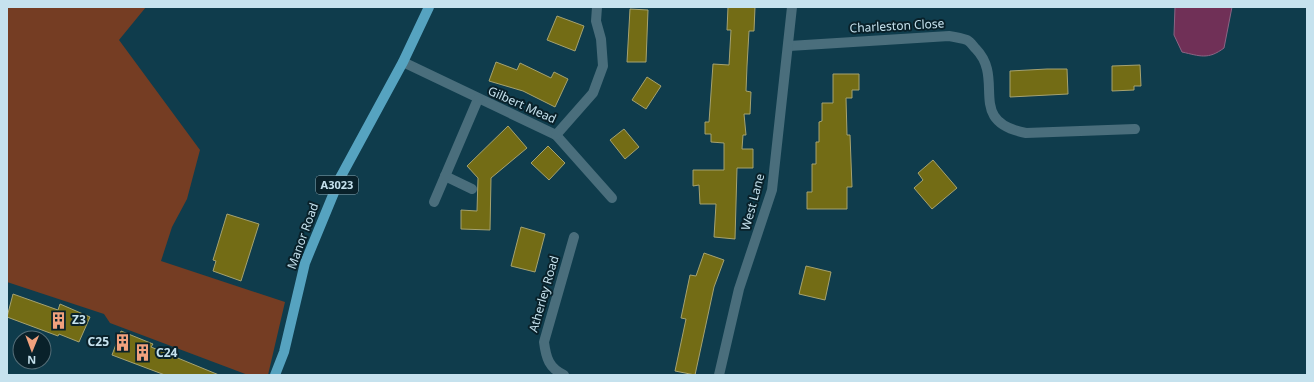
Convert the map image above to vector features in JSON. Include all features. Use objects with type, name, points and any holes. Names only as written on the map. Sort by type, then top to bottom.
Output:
[{"type":"main road","name":"Manor Road","points":[[275,375],[284,352],[305,263],[340,178],[403,62],[429,7]]},
{"type":"street","name":"Gilbert Mead","points":[[556,135],[593,93],[603,66],[601,39],[596,21],[596,7]]},
{"type":"street","name":"West Lane","points":[[719,375],[739,289],[772,190],[789,46],[792,7]]},
{"type":"street","name":"Charleston Close","points":[[789,46],[949,36],[968,41],[981,54],[988,70],[990,106],[995,119],[1009,129],[1026,133],[1135,128]]},
{"type":"street","name":"Gilbert Mead","points":[[403,62],[556,135],[612,198]]},
{"type":"street","name":"Gilbert Mead","points":[[434,202],[478,99]]},
{"type":"street","points":[[445,176],[472,189]]},
{"type":"street","name":"Atherley Road","points":[[564,375],[556,371],[546,356],[544,342],[574,237]]},
{"type":"shaded area","points":[[7,7],[146,7],[119,40],[200,150],[187,199],[172,227],[161,261],[285,302],[268,375],[248,375],[110,323],[104,314],[7,282]]},
{"type":"shaded area","points":[[1175,7],[1232,7],[1224,48],[1208,56],[1199,56],[1182,52],[1174,35]]},
{"type":"building","points":[[728,7],[755,7],[754,31],[749,31],[747,66],[746,91],[751,92],[750,114],[744,114],[746,135],[743,135],[742,149],[753,149],[753,168],[737,168],[735,239],[714,237],[716,204],[700,204],[699,185],[693,186],[693,170],[724,170],[724,143],[711,142],[711,134],[705,134],[705,122],[709,122],[713,64],[729,65],[731,30],[727,30]]},
{"type":"building","points":[[630,9],[648,10],[646,62],[627,62]]},
{"type":"building","points":[[557,16],[584,26],[575,51],[547,40]]},
{"type":"building","points":[[496,62],[517,70],[520,63],[551,78],[554,72],[568,79],[555,107],[523,91],[489,81]]},
{"type":"building","points":[[1140,65],[1141,86],[1134,86],[1134,90],[1112,91],[1112,66]]},
{"type":"building","points":[[1067,69],[1068,94],[1010,97],[1010,71]]},
{"type":"building","points":[[833,74],[859,74],[859,90],[852,90],[852,98],[846,98],[847,135],[850,135],[852,187],[847,187],[847,209],[807,209],[807,192],[812,192],[812,164],[816,164],[816,142],[819,142],[819,122],[822,121],[822,103],[833,103]]},
{"type":"building","points":[[647,77],[661,86],[646,109],[632,100]]},
{"type":"building","points":[[508,126],[527,148],[491,178],[490,230],[461,229],[461,210],[477,211],[478,178],[467,166]]},
{"type":"building","points":[[624,129],[639,147],[625,159],[610,140]]},
{"type":"building","points":[[548,146],[565,163],[549,180],[531,163]]},
{"type":"building","points":[[933,160],[957,188],[932,209],[914,188],[923,180],[918,173]]},
{"type":"building","points":[[227,214],[259,224],[241,281],[213,271],[216,261],[213,260]]},
{"type":"building","points":[[521,227],[545,234],[535,272],[511,266]]},
{"type":"building","points":[[704,253],[724,260],[714,287],[695,375],[675,371],[686,319],[681,318],[690,275],[696,276]]},
{"type":"building","points":[[806,266],[831,272],[825,300],[799,294]]},
{"type":"building","points":[[13,294],[58,310],[60,304],[90,317],[79,342],[59,334],[58,336],[52,334],[52,330],[42,330],[7,317]]},
{"type":"building","points":[[121,331],[153,344],[151,347],[219,375],[165,375],[112,355]]},
{"type":"place","name":"Z3","points":[[59,320]]},
{"type":"place","name":"C25","points":[[122,342]]},
{"type":"place","name":"C24","points":[[143,353]]}]
